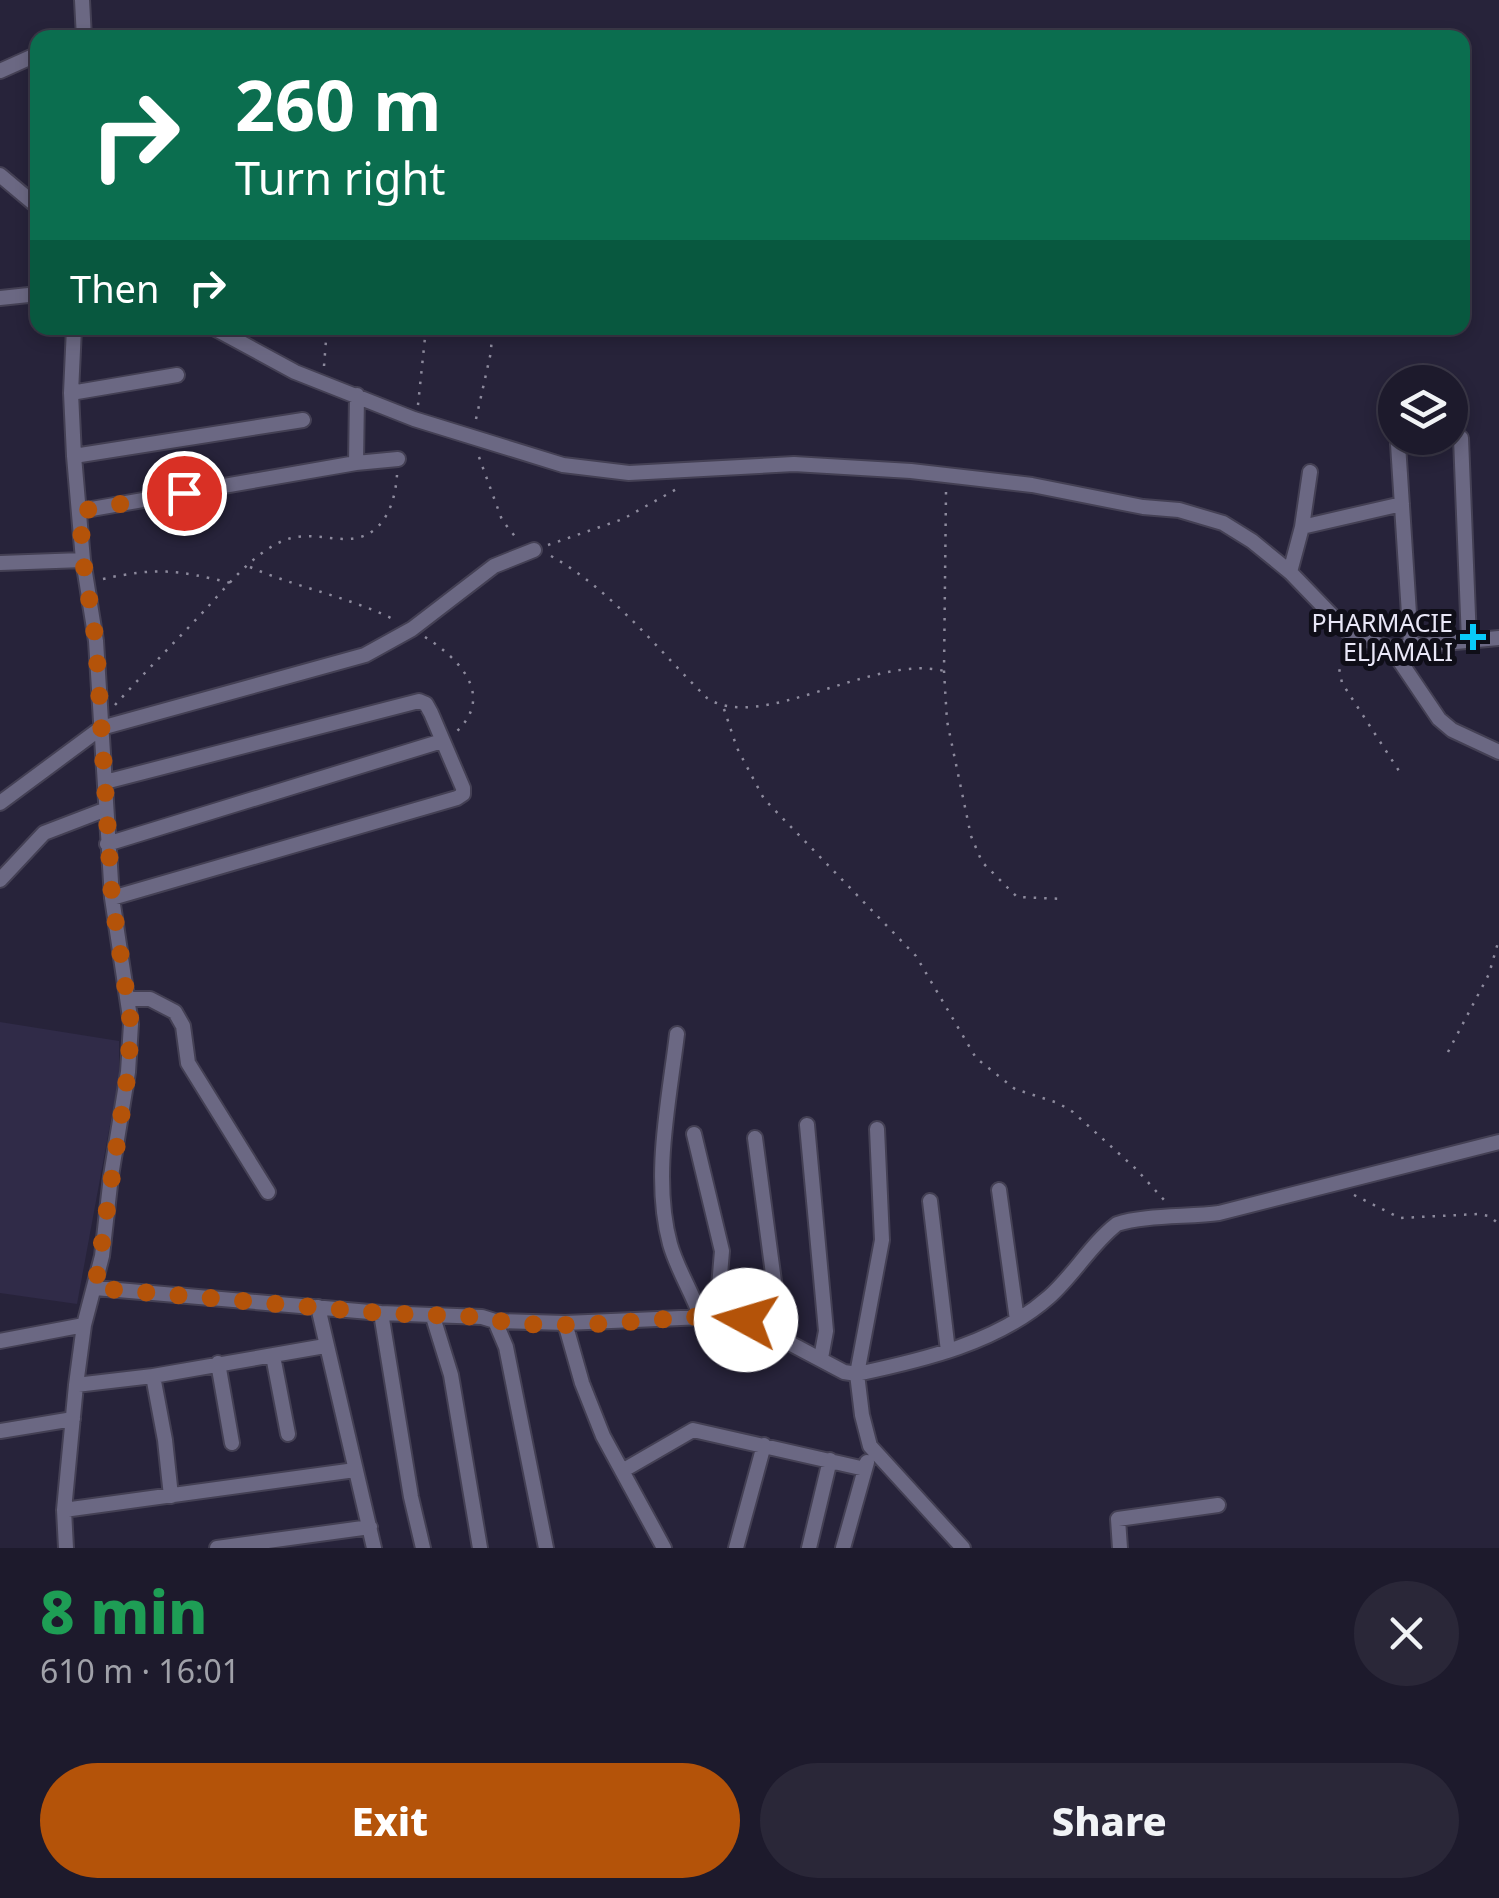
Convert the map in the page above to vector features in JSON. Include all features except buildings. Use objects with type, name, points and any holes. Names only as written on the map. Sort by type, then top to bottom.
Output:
[{"type":"street","points":[[80,30],[82,0]]},
{"type":"street","points":[[0,71],[30,58]]},
{"type":"street","points":[[0,175],[30,200]]},
{"type":"street","points":[[0,298],[30,295]]},
{"type":"street","points":[[66,1548],[64,1510],[72,1419],[84,1325],[95,1288],[128,1072],[129,999],[112,898],[96,642],[83,560],[74,456],[74,335]]},
{"type":"street","points":[[227,335],[295,372],[414,419],[563,466],[658,472],[794,464],[948,475],[1032,485],[1202,515],[1252,541],[1290,572],[1346,630],[1363,640],[1391,648],[1499,638]]},
{"type":"street","points":[[71,393],[177,375]]},
{"type":"street","points":[[356,462],[357,395]]},
{"type":"street","points":[[74,456],[302,420]]},
{"type":"street","points":[[1399,455],[1411,644]]},
{"type":"street","points":[[1462,455],[1470,641]]},
{"type":"street","points":[[80,511],[398,458]]},
{"type":"street","points":[[1290,572],[1310,472]]},
{"type":"street","points":[[1302,527],[1402,504]]},
{"type":"street","points":[[0,803],[101,724],[365,655],[412,628],[494,566],[534,550]]},
{"type":"street","points":[[0,562],[83,560]]},
{"type":"street","points":[[1391,648],[1439,719],[1452,730],[1499,752]]},
{"type":"street","points":[[105,782],[420,701],[426,704],[463,788],[463,794],[457,798],[112,898]]},
{"type":"street","points":[[107,844],[442,741]]},
{"type":"street","points":[[0,880],[44,833],[104,810]]},
{"type":"street","points":[[129,999],[150,999],[175,1012],[183,1026],[188,1063],[268,1192]]},
{"type":"street","points":[[677,1034],[662,1196],[668,1240],[704,1315]]},
{"type":"street","points":[[808,1125],[826,1331],[820,1358]]},
{"type":"street","points":[[843,1548],[870,1446],[857,1374],[882,1240],[877,1130]]},
{"type":"street","points":[[694,1134],[722,1250],[718,1287],[704,1315]]},
{"type":"street","points":[[755,1138],[775,1289],[770,1335]]},
{"type":"street","points":[[95,1288],[495,1321],[565,1323],[704,1315],[746,1320],[844,1372],[857,1374],[948,1351],[1017,1320],[1050,1296],[1118,1224],[1129,1220],[1220,1213],[1499,1142]]},
{"type":"street","points":[[999,1190],[1017,1320]]},
{"type":"street","points":[[930,1201],[948,1351]]},
{"type":"street","points":[[318,1307],[374,1548]]},
{"type":"street","points":[[381,1313],[423,1548]]},
{"type":"street","points":[[433,1317],[451,1375],[480,1548]]},
{"type":"street","points":[[495,1321],[506,1347],[546,1548]]},
{"type":"street","points":[[565,1323],[589,1403],[664,1548]]},
{"type":"street","points":[[0,1341],[84,1325]]},
{"type":"street","points":[[76,1386],[325,1346]]},
{"type":"street","points":[[273,1356],[288,1434]]},
{"type":"street","points":[[218,1363],[232,1443]]},
{"type":"street","points":[[153,1376],[171,1496]]},
{"type":"street","points":[[0,1430],[72,1419]]},
{"type":"street","points":[[622,1470],[686,1432],[865,1468]]},
{"type":"street","points":[[736,1548],[764,1445]]},
{"type":"street","points":[[870,1446],[963,1548]]},
{"type":"street","points":[[809,1548],[830,1460]]},
{"type":"street","points":[[64,1510],[355,1470]]},
{"type":"street","points":[[1120,1548],[1118,1520],[1218,1505]]},
{"type":"street","points":[[217,1548],[370,1526]]},
{"type":"path","points":[[322,382],[325,335]]},
{"type":"path","points":[[414,419],[421,392],[425,335]]},
{"type":"path","points":[[491,335],[474,437],[502,520],[516,539],[571,567],[707,698],[724,708],[784,702],[816,690],[894,672],[944,670]]},
{"type":"path","points":[[101,724],[231,583],[273,546],[287,539],[321,536],[353,539],[380,525],[395,498],[398,458]]},
{"type":"path","points":[[948,475],[944,518],[947,721],[972,836],[982,862],[1017,897],[1065,899]]},
{"type":"path","points":[[534,550],[623,520],[686,483]]},
{"type":"path","points":[[87,583],[150,569],[231,583]]},
{"type":"path","points":[[1363,640],[1344,656],[1342,683],[1400,774]]},
{"type":"path","points":[[724,708],[736,748],[764,799],[916,956],[976,1058],[1015,1089],[1073,1112],[1136,1169],[1181,1219]]},
{"type":"path","points":[[1448,1052],[1489,974],[1499,940]]},
{"type":"path","points":[[1341,1183],[1356,1197],[1400,1218],[1478,1214],[1499,1224]]},
{"type":"shaded area","points":[[0,1022],[119,1041],[119,1076],[77,1304],[0,1293]]},
{"type":"place","name":"PHARMACIE ELJAMALI","points":[[1473,637]]},
{"type":"route","points":[[184,493],[80,511],[96,642],[112,898],[131,1024],[128,1072],[95,1288],[495,1321],[565,1323],[708,1314],[746,1320]]}]
